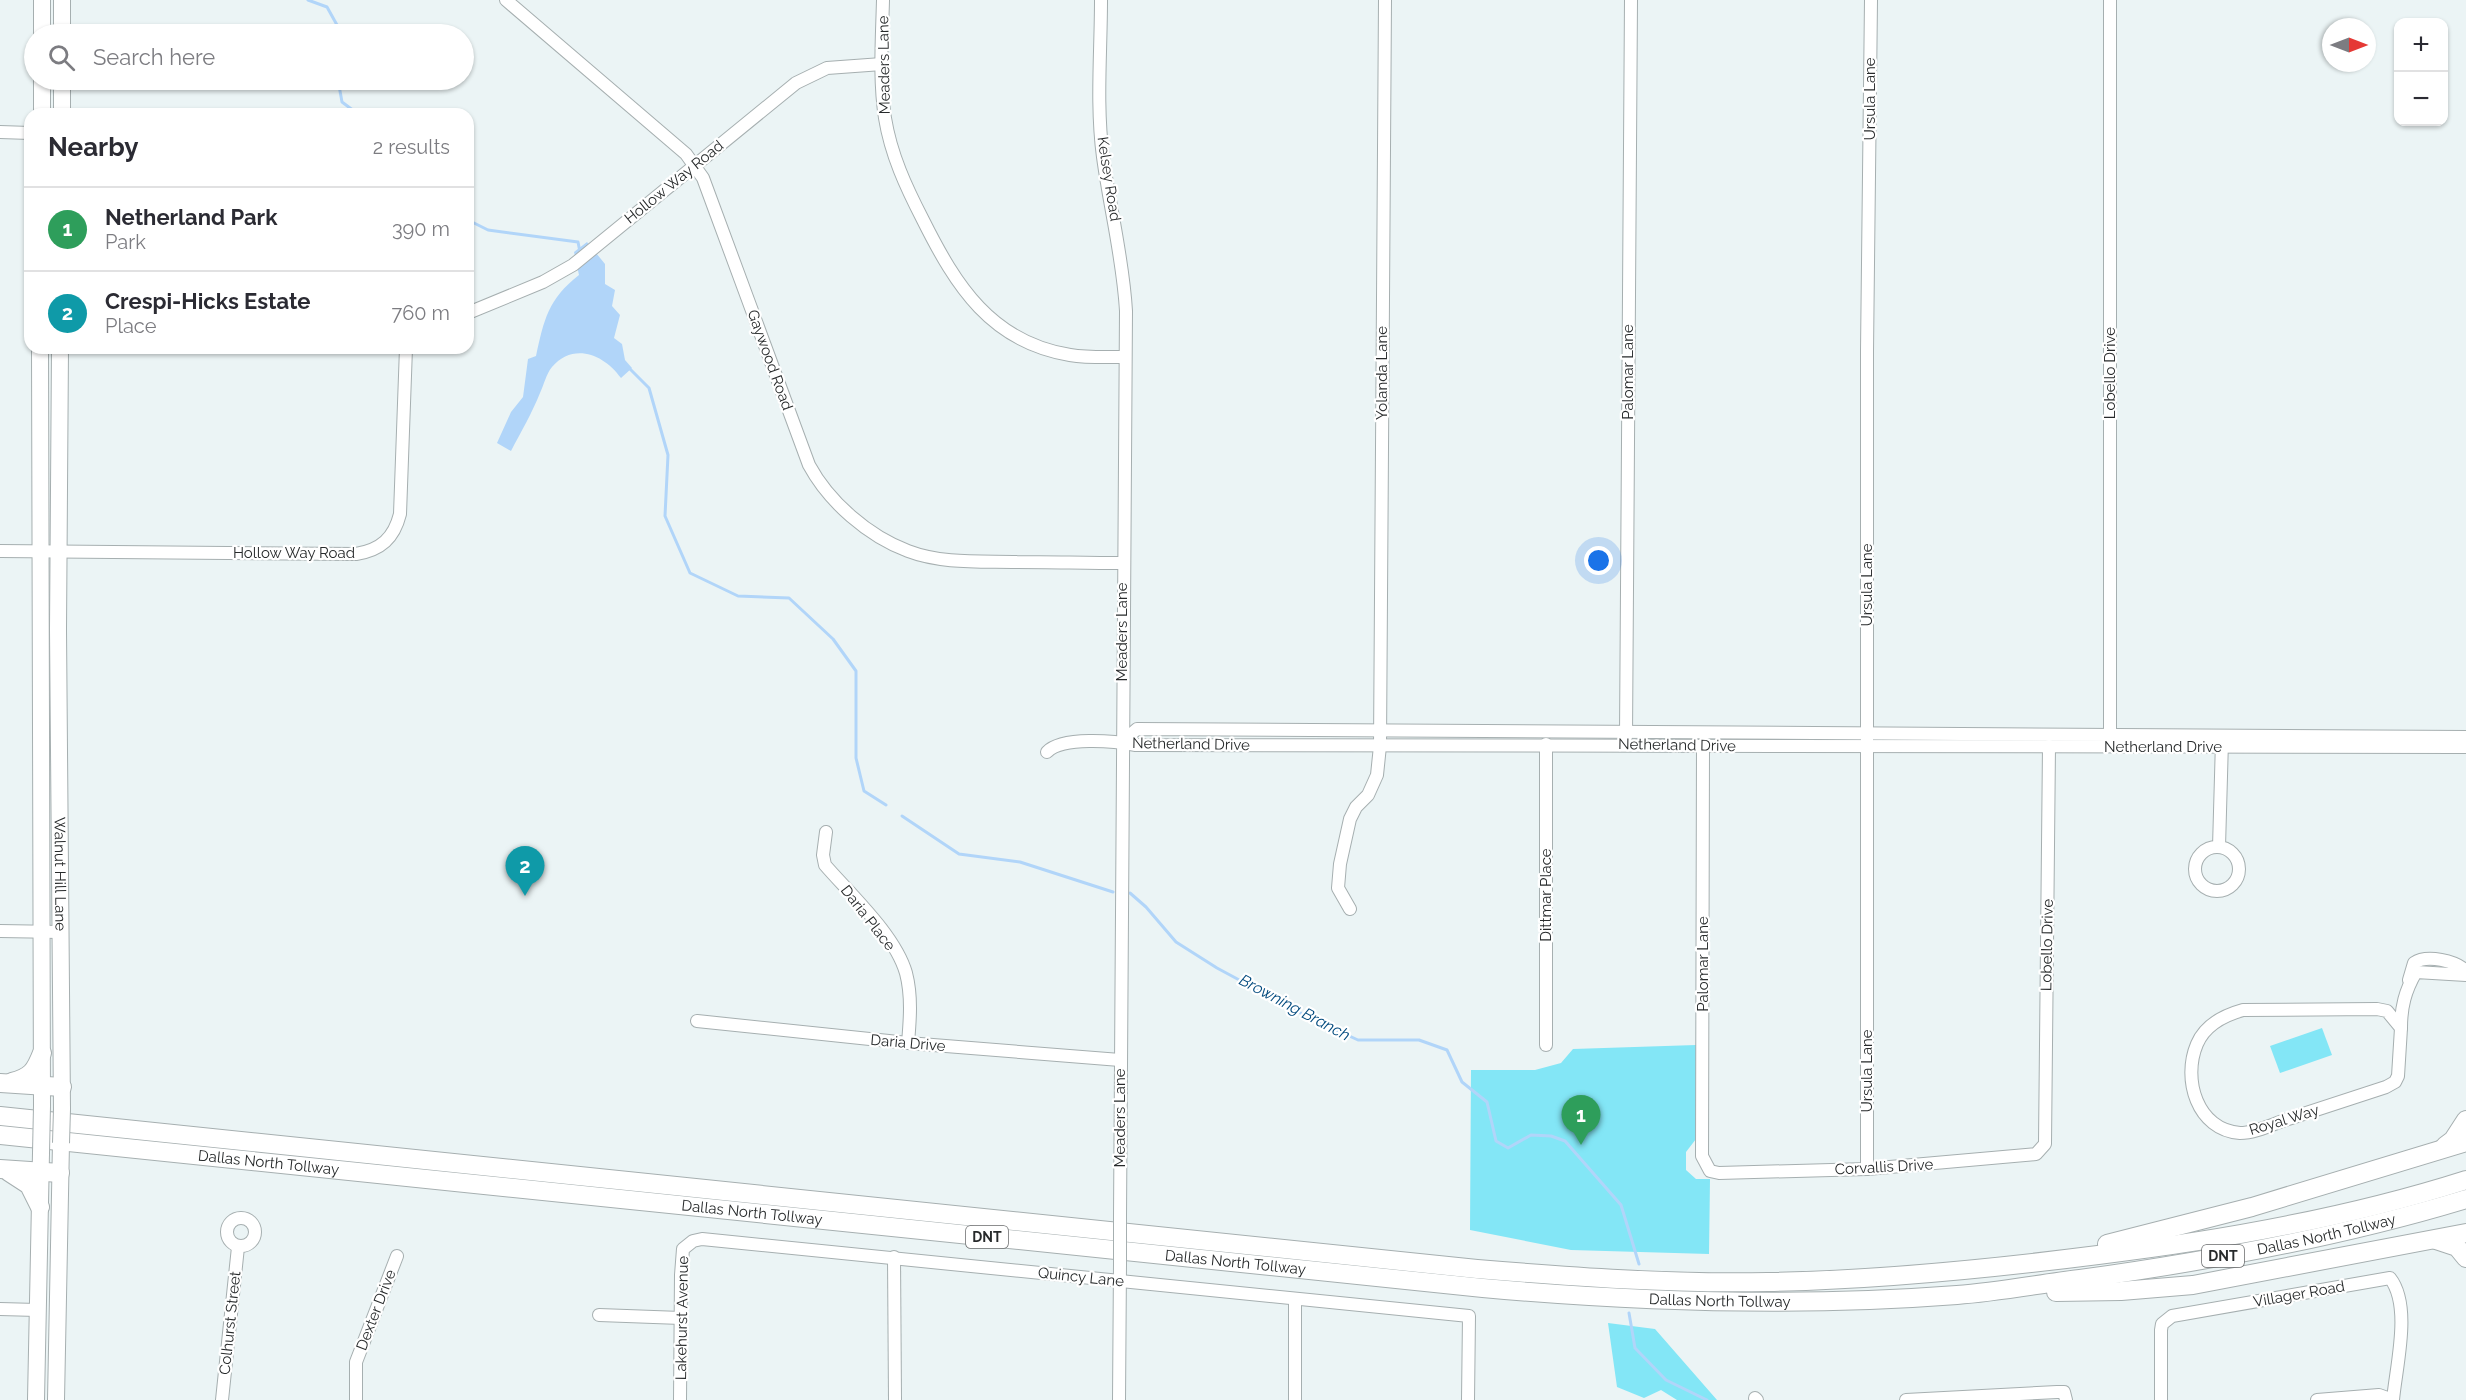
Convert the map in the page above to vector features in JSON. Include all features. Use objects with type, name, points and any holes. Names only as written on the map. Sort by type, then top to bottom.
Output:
[{"type":"highway","points":[[3,1083],[27,1078],[35,1071],[42,1053]]},
{"type":"highway","points":[[3,1083],[62,1087]]},
{"type":"highway","name":"Dallas North Tollway","points":[[0,1116],[1548,1274],[1694,1281],[1824,1280],[2048,1261],[2181,1245],[2300,1223],[2466,1180]]},
{"type":"highway","points":[[2440,1150],[2453,1140],[2466,1120]]},
{"type":"highway","name":"Dallas North Tollway","points":[[0,1135],[1557,1295],[1773,1301],[1884,1299],[1976,1293],[2224,1256],[2326,1234],[2466,1199]]},
{"type":"highway","points":[[2048,1261],[2073,1251],[2252,1207],[2466,1142]]},
{"type":"highway","points":[[1,1169],[60,1173]]},
{"type":"highway","points":[[1,1169],[17,1176],[29,1185],[40,1207]]},
{"type":"highway","points":[[1976,1293],[2121,1291],[2193,1285],[2466,1233]]},
{"type":"highway","points":[[2436,1240],[2457,1247],[2466,1258]]},
{"type":"main road","points":[[42,0],[42,24]]},
{"type":"main road","points":[[62,0],[62,24]]},
{"type":"main road","points":[[42,90],[42,108]]},
{"type":"main road","points":[[62,90],[62,108]]},
{"type":"main road","name":"Walnut Hill Lane","points":[[36,1400],[42,1106],[40,354]]},
{"type":"main road","name":"Walnut Hill Lane","points":[[56,1400],[62,1109],[58,552],[60,354]]},
{"type":"main road","points":[[37,1310],[57,1310]]},
{"type":"street","name":"Gaywood Road","points":[[506,0],[696,165],[703,178],[809,465],[825,489],[845,510],[884,539],[908,551],[932,557],[960,561],[1122,563]]},
{"type":"street","name":"Meaders Lane","points":[[883,0],[882,64],[885,116],[895,160],[938,250],[968,298],[1001,326],[1038,346],[1070,355],[1125,357],[1122,563],[1119,1400]]},
{"type":"street","name":"Kelsey Road","points":[[1101,0],[1101,124],[1107,176],[1121,249],[1126,311],[1125,357]]},
{"type":"street","name":"Yolanda Lane","points":[[1350,909],[1338,888],[1340,864],[1350,819],[1356,807],[1368,795],[1377,775],[1380,746],[1385,0]]},
{"type":"street","name":"Palomar Lane","points":[[1626,744],[1631,0]]},
{"type":"street","name":"Ursula Lane","points":[[1867,1169],[1866,732],[1871,0]]},
{"type":"street","name":"Lobello Drive","points":[[2110,0],[2110,746]]},
{"type":"street","name":"Hollow Way Road","points":[[474,311],[543,282],[573,266],[783,92],[808,76],[845,65],[882,64]]},
{"type":"street","points":[[0,132],[24,133]]},
{"type":"street","name":"Hollow Way Road","points":[[0,550],[356,554],[381,547],[391,537],[400,514],[406,354]]},
{"type":"street","name":"Netherland Drive","points":[[1121,742],[1137,729],[2289,734],[2466,737]]},
{"type":"street","points":[[1745,746],[1746,731]]},
{"type":"street","points":[[1988,733],[1988,746]]},
{"type":"street","points":[[2219,847],[2223,734]]},
{"type":"street","points":[[2289,734],[2289,747]]},
{"type":"street","name":"Netherland Drive","points":[[1121,742],[1136,745],[1380,746],[1626,744],[2466,747]]},
{"type":"street","points":[[1047,752],[1060,743],[1121,742]]},
{"type":"street","name":"Dittmar Place","points":[[1546,744],[1546,1046]]},
{"type":"street","name":"Palomar Lane","points":[[1703,745],[1702,1156],[1710,1172],[1719,1173]]},
{"type":"street","name":"Lobello Drive","points":[[2045,1144],[2049,746]]},
{"type":"street","name":"Daria Place","points":[[826,832],[823,855],[825,865],[887,938],[905,970],[910,1004],[908,1043]]},
{"type":"street","points":[[0,931],[60,932]]},
{"type":"street","name":"Royal Way","points":[[2401,1028],[2387,1011],[2377,1009],[2243,1010],[2224,1015],[2197,1043],[2192,1079],[2193,1094],[2201,1109],[2215,1125],[2242,1133],[2395,1082],[2400,1068],[2401,1028],[2401,1010],[2415,963],[2424,958],[2460,966],[2466,971]]},
{"type":"street","points":[[2409,985],[2416,972],[2466,975]]},
{"type":"street","name":"Daria Drive","points":[[697,1021],[908,1043],[1120,1060]]},
{"type":"street","name":"Corvallis Drive","points":[[1719,1173],[1867,1169],[2036,1154],[2045,1144]]},
{"type":"street","name":"Quincy Lane","points":[[693,1241],[702,1239],[894,1257],[1469,1317],[1468,1400]]},
{"type":"street","name":"Lakehurst Avenue","points":[[680,1400],[683,1249],[693,1241]]},
{"type":"street","name":"Colhurst Street","points":[[222,1400],[238,1246]]},
{"type":"street","name":"Dexter Drive","points":[[356,1400],[356,1362],[397,1256]]},
{"type":"street","points":[[894,1257],[895,1400]]},
{"type":"street","name":"Villager Road","points":[[2161,1400],[2161,1330],[2162,1324],[2172,1317],[2390,1278],[2400,1295],[2393,1400],[2379,1395],[2317,1400]]},
{"type":"street","points":[[1295,1300],[1295,1400]]},
{"type":"street","points":[[0,1309],[37,1310]]},
{"type":"street","points":[[599,1315],[681,1318]]},
{"type":"street","points":[[1906,1400],[2057,1392],[2064,1392],[2066,1400]]},
{"type":"shaded area","points":[[587,242],[605,264],[605,284],[615,290],[612,306],[620,315],[614,338],[622,344],[625,360],[632,368],[621,378],[606,363],[588,354],[579,353],[560,359],[548,373],[534,408],[511,451],[497,443],[511,412],[523,397],[528,359],[536,356],[549,311],[560,293],[579,275],[574,252]]},
{"type":"shaded area","points":[[2322,1028],[2332,1055],[2280,1073],[2270,1046]]},
{"type":"shaded area","points":[[1696,1045],[1696,1139],[1686,1152],[1686,1170],[1696,1179],[1710,1179],[1709,1254],[1571,1250],[1470,1230],[1471,1070],[1535,1070],[1561,1063],[1573,1049]]},
{"type":"shaded area","points":[[1608,1323],[1655,1329],[1717,1400],[1677,1400],[1661,1390],[1644,1398],[1617,1387]]},
{"type":"waterway","name":"Browning Branch","points":[[308,0],[327,7],[336,24]]},
{"type":"waterway","name":"Browning Branch","points":[[340,90],[342,102],[350,108]]},
{"type":"waterway","name":"Browning Branch","points":[[474,223],[488,230],[578,242],[580,252]]},
{"type":"waterway","name":"Browning Branch","points":[[629,368],[649,388],[668,455],[665,516],[690,573],[738,596],[789,598],[833,639],[856,671],[856,758],[864,791],[886,805]]},
{"type":"waterway","name":"Browning Branch","points":[[902,816],[959,854],[1020,862],[1113,892]]},
{"type":"waterway","name":"Browning Branch","points":[[1130,893],[1146,907],[1176,942],[1217,968],[1308,1017],[1358,1040],[1419,1040],[1447,1050],[1462,1082],[1487,1102],[1496,1141],[1508,1148],[1531,1135],[1551,1136],[1565,1141],[1621,1205],[1639,1264]]},
{"type":"waterway","name":"Browning Branch","points":[[1629,1313],[1635,1348],[1666,1380],[1707,1400]]},
{"type":"place","name":"Crespi-Hicks Estate","points":[[525,896]]},
{"type":"place","name":"Netherland Park","points":[[1581,1145]]}]
